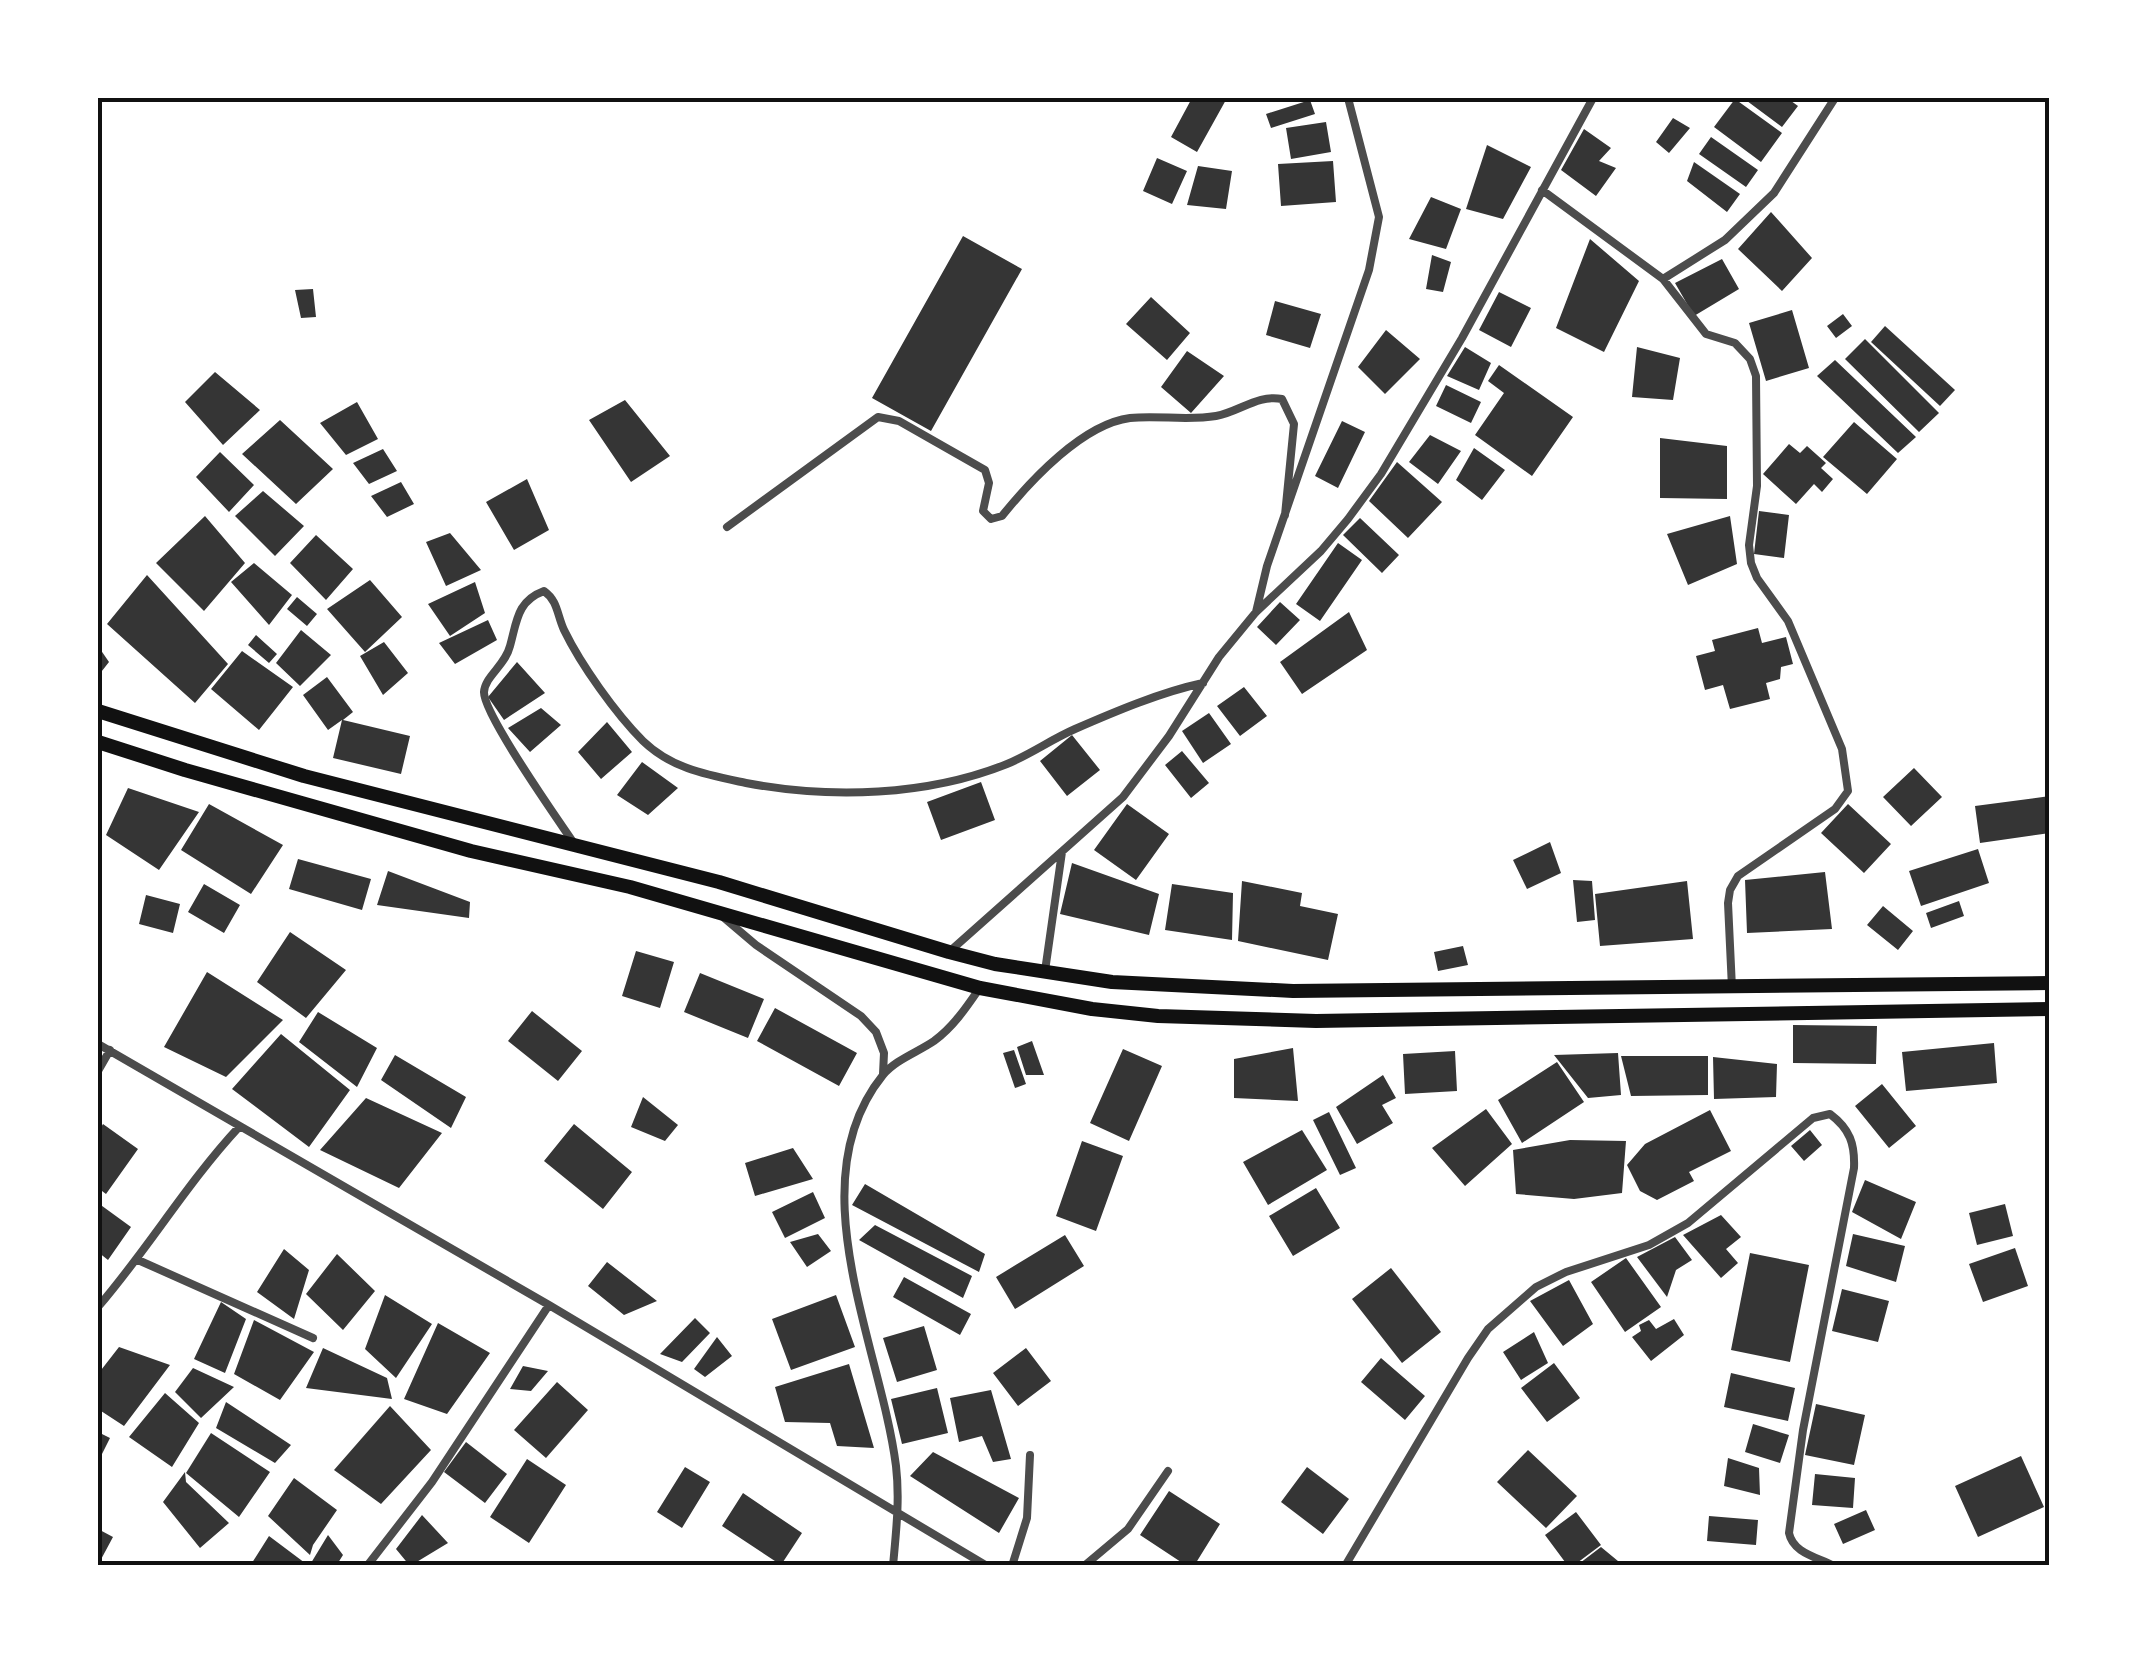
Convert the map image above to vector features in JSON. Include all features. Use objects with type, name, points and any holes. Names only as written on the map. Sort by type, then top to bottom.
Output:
[{"type":"highway","points":[[98,711],[369,793],[719,882],[949,952],[1112,982],[1293,991],[2050,983]]},
{"type":"highway","points":[[144,756],[146,726]]},
{"type":"highway","points":[[98,742],[367,822],[471,851],[630,887],[980,988],[1092,1009],[1250,1020],[2050,1010]]},
{"type":"highway","points":[[367,822],[369,793]]},
{"type":"street","points":[[1256,612],[1284,515],[1363,288],[1378,233],[1374,193],[1348,98]]},
{"type":"street","points":[[949,952],[1123,797],[1169,736],[1219,657],[1256,612],[1321,551],[1381,474],[1462,338],[1593,98]]},
{"type":"street","points":[[1663,280],[1725,240],[1774,193],[1835,98]]},
{"type":"street","points":[[1542,190],[1663,280],[1706,334],[1744,350],[1756,376],[1757,486],[1749,545],[1751,563],[1788,621],[1842,748],[1848,791],[1835,809],[1738,876],[1728,903],[1732,988]]},
{"type":"street","points":[[726,527],[878,416],[899,421],[985,470],[989,483],[983,511],[991,520],[1002,516],[1057,457],[1106,424],[1129,418],[1200,419],[1274,397],[1282,399],[1294,424],[1284,515]]},
{"type":"street","points":[[575,844],[486,704],[484,692],[489,678],[508,655],[518,611],[530,596],[544,591],[553,598],[564,630],[582,658],[644,742],[683,769],[772,788],[902,790],[944,784],[1008,764],[1074,730],[1203,682]]},
{"type":"street","points":[[1045,972],[1062,852]]},
{"type":"street","points":[[720,914],[756,945],[861,1016],[876,1032],[884,1052],[883,1074],[850,1139],[845,1211],[847,1244],[896,1466],[898,1510],[893,1566]]},
{"type":"street","points":[[883,1074],[938,1038],[980,988]]},
{"type":"street","points":[[98,1044],[549,1304],[986,1566]]},
{"type":"street","points":[[98,1071],[110,1050]]},
{"type":"street","points":[[1344,1566],[1468,1358],[1488,1329],[1508,1310],[1536,1286],[1649,1245],[1688,1223],[1812,1118],[1830,1114],[1842,1122],[1855,1144],[1854,1168],[1803,1430],[1790,1533],[1791,1542],[1798,1549],[1834,1566]]},
{"type":"street","points":[[98,1307],[138,1260],[190,1182],[239,1126]]},
{"type":"street","points":[[138,1260],[313,1338]]},
{"type":"street","points":[[367,1566],[432,1482],[549,1304]]},
{"type":"street","points":[[1012,1566],[1028,1518],[1030,1455]]},
{"type":"street","points":[[1084,1566],[1128,1529],[1168,1471]]},
{"type":"building","points":[[1192,98],[1227,98],[1197,152],[1171,137]]},
{"type":"building","points":[[1743,98],[1787,98],[1798,106],[1782,127]]},
{"type":"building","points":[[1735,99],[1782,133],[1761,162],[1714,127]]},
{"type":"building","points":[[1310,100],[1315,114],[1271,128],[1266,114]]},
{"type":"building","points":[[1673,118],[1690,128],[1669,153],[1656,142]]},
{"type":"building","points":[[1326,122],[1331,152],[1291,159],[1286,128]]},
{"type":"building","points":[[1584,129],[1611,148],[1599,161],[1616,168],[1596,196],[1561,170]]},
{"type":"building","points":[[1711,137],[1758,170],[1746,187],[1699,154]]},
{"type":"building","points":[[1487,145],[1531,167],[1503,219],[1466,209]]},
{"type":"building","points":[[1157,158],[1187,171],[1172,204],[1143,191]]},
{"type":"building","points":[[1333,161],[1336,202],[1281,206],[1278,164]]},
{"type":"building","points":[[1694,162],[1740,194],[1727,212],[1687,181]]},
{"type":"building","points":[[1198,166],[1232,171],[1226,209],[1187,205]]},
{"type":"building","points":[[1431,197],[1461,209],[1446,249],[1409,239]]},
{"type":"building","points":[[1771,212],[1812,258],[1782,291],[1738,249]]},
{"type":"building","points":[[963,236],[1022,269],[931,431],[872,398]]},
{"type":"building","points":[[1590,239],[1639,281],[1604,352],[1556,328]]},
{"type":"building","points":[[1432,255],[1451,262],[1443,292],[1426,289]]},
{"type":"building","points":[[1722,259],[1739,289],[1694,316],[1675,283]]},
{"type":"building","points":[[313,289],[316,317],[301,318],[295,290]]},
{"type":"building","points":[[1499,292],[1531,308],[1511,347],[1479,330]]},
{"type":"building","points":[[1151,297],[1190,333],[1167,360],[1126,324]]},
{"type":"building","points":[[1275,301],[1321,314],[1310,348],[1266,335]]},
{"type":"building","points":[[1792,310],[1809,368],[1766,381],[1749,323]]},
{"type":"building","points":[[1843,314],[1852,326],[1836,338],[1827,326]]},
{"type":"building","points":[[1885,326],[1955,390],[1940,406],[1871,342]]},
{"type":"building","points":[[1386,330],[1420,359],[1385,394],[1358,367]]},
{"type":"building","points":[[1865,339],[1939,413],[1919,432],[1845,359]]},
{"type":"building","points":[[1465,347],[1491,363],[1479,390],[1447,376]]},
{"type":"building","points":[[1637,347],[1680,358],[1673,400],[1632,397]]},
{"type":"building","points":[[1187,351],[1224,376],[1191,413],[1161,387]]},
{"type":"building","points":[[1835,360],[1916,437],[1898,453],[1817,376]]},
{"type":"building","points":[[1499,365],[1573,417],[1532,476],[1475,435],[1504,393],[1488,381]]},
{"type":"building","points":[[215,372],[260,410],[223,445],[185,402]]},
{"type":"building","points":[[1446,385],[1481,402],[1471,423],[1436,406]]},
{"type":"building","points":[[625,400],[670,456],[631,482],[589,420]]},
{"type":"building","points":[[357,402],[378,439],[346,455],[320,423]]},
{"type":"building","points":[[280,420],[333,469],[296,504],[242,454]]},
{"type":"building","points":[[1342,421],[1365,432],[1338,488],[1315,476]]},
{"type":"building","points":[[1854,422],[1897,459],[1867,494],[1823,457]]},
{"type":"building","points":[[1430,435],[1461,451],[1438,484],[1409,462]]},
{"type":"building","points":[[1660,438],[1727,446],[1727,499],[1660,498]]},
{"type":"building","points":[[1789,444],[1800,453],[1807,446],[1826,463],[1821,468],[1833,479],[1822,492],[1814,484],[1796,504],[1763,474]]},
{"type":"building","points":[[1474,448],[1505,470],[1482,500],[1456,480]]},
{"type":"building","points":[[383,449],[397,471],[369,484],[353,463]]},
{"type":"building","points":[[220,452],[254,485],[229,512],[196,477]]},
{"type":"building","points":[[1397,462],[1442,502],[1408,538],[1369,501]]},
{"type":"building","points":[[527,479],[549,530],[514,550],[486,502]]},
{"type":"building","points":[[401,482],[414,504],[387,517],[371,496]]},
{"type":"building","points":[[263,491],[304,526],[275,556],[235,516]]},
{"type":"building","points":[[1759,511],[1789,515],[1784,558],[1754,554]]},
{"type":"building","points":[[205,516],[245,563],[204,611],[156,563]]},
{"type":"building","points":[[1730,516],[1737,564],[1688,585],[1667,534]]},
{"type":"building","points":[[1360,518],[1399,555],[1382,573],[1343,535]]},
{"type":"building","points":[[450,533],[481,570],[446,586],[426,542]]},
{"type":"building","points":[[316,535],[353,569],[326,600],[290,563]]},
{"type":"building","points":[[1338,543],[1362,560],[1320,621],[1296,604]]},
{"type":"building","points":[[254,563],[292,595],[269,625],[231,582]]},
{"type":"building","points":[[147,575],[228,664],[195,703],[107,624]]},
{"type":"building","points":[[370,580],[402,617],[365,652],[327,609]]},
{"type":"building","points":[[475,582],[485,613],[450,636],[428,604]]},
{"type":"building","points":[[297,597],[317,614],[307,626],[287,609]]},
{"type":"building","points":[[1280,602],[1300,620],[1276,645],[1257,627]]},
{"type":"building","points":[[1349,612],[1367,650],[1302,694],[1280,662]]},
{"type":"building","points":[[488,620],[497,640],[455,664],[439,643]]},
{"type":"building","points":[[1758,628],[1762,643],[1786,637],[1793,664],[1781,667],[1780,679],[1766,683],[1770,699],[1730,709],[1723,685],[1705,690],[1696,656],[1715,651],[1712,640]]},
{"type":"building","points":[[301,630],[331,655],[300,686],[276,663]]},
{"type":"building","points":[[256,635],[277,654],[269,663],[248,645]]},
{"type":"building","points":[[384,642],[408,673],[383,695],[360,656]]},
{"type":"building","points":[[98,646],[109,662],[98,676]]},
{"type":"building","points":[[242,651],[293,687],[259,730],[211,689]]},
{"type":"building","points":[[517,662],[545,693],[504,720],[488,697]]},
{"type":"building","points":[[327,677],[353,712],[343,720],[410,736],[401,774],[333,758],[342,720],[328,730],[303,695]]},
{"type":"building","points":[[1244,687],[1267,716],[1240,736],[1217,706]]},
{"type":"building","points":[[541,708],[561,725],[530,752],[508,728]]},
{"type":"building","points":[[1209,713],[1231,744],[1203,763],[1182,731]]},
{"type":"building","points":[[607,722],[632,752],[601,779],[578,752]]},
{"type":"building","points":[[1072,735],[1100,770],[1067,796],[1040,761]]},
{"type":"building","points":[[1182,751],[1209,783],[1191,798],[1165,765]]},
{"type":"building","points":[[642,762],[678,788],[648,815],[617,795]]},
{"type":"building","points":[[1914,768],[1942,797],[1911,826],[1883,797]]},
{"type":"building","points":[[981,782],[995,820],[941,840],[927,802]]},
{"type":"building","points":[[128,788],[199,812],[159,870],[106,835]]},
{"type":"building","points":[[2050,796],[2050,833],[1980,843],[1975,806]]},
{"type":"building","points":[[209,804],[283,845],[251,894],[181,850]]},
{"type":"building","points":[[1127,804],[1169,834],[1136,880],[1094,850]]},
{"type":"building","points":[[1848,804],[1891,844],[1864,873],[1821,833]]},
{"type":"building","points":[[1550,842],[1561,873],[1527,889],[1513,860]]},
{"type":"building","points":[[1978,849],[1989,883],[1921,906],[1909,871]]},
{"type":"building","points":[[298,859],[371,879],[362,910],[289,889]]},
{"type":"building","points":[[1072,863],[1159,894],[1149,935],[1060,914]]},
{"type":"building","points":[[388,871],[470,902],[469,918],[377,905]]},
{"type":"building","points":[[1825,872],[1832,929],[1747,933],[1745,880]]},
{"type":"building","points":[[1573,880],[1592,881],[1595,920],[1577,922]]},
{"type":"building","points":[[1242,881],[1302,893],[1300,906],[1338,914],[1328,960],[1238,941]]},
{"type":"building","points":[[1687,881],[1693,939],[1600,946],[1595,894]]},
{"type":"building","points":[[204,884],[240,905],[224,933],[188,912]]},
{"type":"building","points":[[1172,884],[1233,893],[1232,940],[1165,930]]},
{"type":"building","points":[[146,895],[180,904],[173,933],[139,924]]},
{"type":"building","points":[[1959,901],[1964,916],[1931,928],[1926,913]]},
{"type":"building","points":[[1883,906],[1913,931],[1898,950],[1867,925]]},
{"type":"building","points":[[290,932],[346,970],[306,1018],[257,982]]},
{"type":"building","points":[[1463,946],[1468,965],[1438,971],[1434,952]]},
{"type":"building","points":[[636,951],[674,962],[660,1008],[622,996]]},
{"type":"building","points":[[207,972],[283,1020],[226,1077],[164,1047]]},
{"type":"building","points":[[700,973],[764,999],[748,1038],[684,1012]]},
{"type":"building","points":[[775,1008],[857,1053],[839,1086],[757,1041]]},
{"type":"building","points":[[532,1011],[582,1051],[558,1081],[508,1041]]},
{"type":"building","points":[[318,1012],[377,1048],[357,1087],[299,1042]]},
{"type":"building","points":[[1793,1025],[1877,1026],[1876,1064],[1793,1063]]},
{"type":"building","points":[[281,1034],[350,1090],[309,1147],[232,1089]]},
{"type":"building","points":[[1032,1041],[1044,1075],[1026,1075],[1017,1047]]},
{"type":"building","points":[[1994,1043],[1997,1083],[1906,1091],[1902,1052]]},
{"type":"building","points":[[1293,1048],[1298,1101],[1234,1098],[1234,1059]]},
{"type":"building","points":[[1123,1049],[1162,1066],[1129,1141],[1090,1123]]},
{"type":"building","points":[[1014,1050],[1026,1084],[1015,1088],[1003,1053]]},
{"type":"building","points":[[1455,1051],[1457,1091],[1405,1094],[1403,1054]]},
{"type":"building","points":[[1618,1053],[1621,1095],[1588,1098],[1554,1055]]},
{"type":"building","points":[[395,1055],[466,1097],[451,1128],[381,1080]]},
{"type":"building","points":[[1621,1056],[1708,1056],[1708,1095],[1631,1096]]},
{"type":"building","points":[[1713,1057],[1777,1064],[1776,1097],[1714,1099]]},
{"type":"building","points":[[1557,1062],[1584,1102],[1522,1143],[1498,1100]]},
{"type":"building","points":[[1383,1075],[1396,1098],[1382,1105],[1393,1123],[1357,1144],[1336,1107]]},
{"type":"building","points":[[1882,1084],[1916,1126],[1889,1148],[1855,1106]]},
{"type":"building","points":[[643,1097],[678,1125],[665,1141],[631,1127]]},
{"type":"building","points":[[366,1098],[442,1133],[399,1188],[320,1150]]},
{"type":"building","points":[[1486,1109],[1512,1144],[1465,1186],[1432,1148]]},
{"type":"building","points":[[1710,1110],[1731,1151],[1689,1172],[1694,1181],[1657,1200],[1640,1191],[1627,1165],[1645,1144]]},
{"type":"building","points":[[1329,1112],[1356,1168],[1340,1175],[1313,1120]]},
{"type":"building","points":[[103,1124],[138,1149],[106,1194],[98,1188],[98,1132]]},
{"type":"building","points":[[574,1124],[632,1172],[603,1209],[544,1161]]},
{"type":"building","points":[[1302,1130],[1327,1170],[1268,1205],[1243,1162]]},
{"type":"building","points":[[1810,1130],[1822,1145],[1804,1161],[1791,1146]]},
{"type":"building","points":[[1570,1140],[1626,1141],[1622,1193],[1574,1199],[1516,1194],[1513,1150]]},
{"type":"building","points":[[1082,1141],[1123,1156],[1096,1231],[1056,1216]]},
{"type":"building","points":[[793,1148],[813,1179],[755,1196],[745,1163]]},
{"type":"building","points":[[1865,1180],[1916,1202],[1901,1239],[1852,1212]]},
{"type":"building","points":[[865,1184],[985,1254],[979,1272],[852,1205]]},
{"type":"building","points":[[1316,1188],[1340,1228],[1293,1256],[1269,1216]]},
{"type":"building","points":[[813,1192],[825,1218],[785,1238],[772,1212]]},
{"type":"building","points":[[98,1203],[131,1227],[108,1260],[98,1252]]},
{"type":"building","points":[[2005,1204],[2013,1236],[1977,1245],[1969,1213]]},
{"type":"building","points":[[1721,1215],[1741,1237],[1726,1249],[1738,1263],[1721,1278],[1683,1235]]},
{"type":"building","points":[[875,1225],[972,1276],[963,1298],[859,1240]]},
{"type":"building","points":[[818,1234],[831,1251],[807,1267],[790,1242]]},
{"type":"building","points":[[1853,1234],[1905,1246],[1896,1282],[1846,1266]]},
{"type":"building","points":[[1065,1235],[1084,1266],[1015,1309],[996,1277]]},
{"type":"building","points":[[1675,1237],[1692,1260],[1676,1270],[1667,1297],[1637,1257]]},
{"type":"building","points":[[2015,1248],[2028,1286],[1983,1302],[1969,1264]]},
{"type":"building","points":[[284,1249],[309,1270],[294,1319],[257,1292]]},
{"type":"building","points":[[1750,1253],[1809,1265],[1790,1362],[1731,1350]]},
{"type":"building","points":[[337,1254],[375,1291],[343,1330],[306,1294]]},
{"type":"building","points":[[1626,1258],[1661,1307],[1625,1332],[1591,1282]]},
{"type":"building","points":[[607,1262],[657,1301],[624,1315],[588,1286]]},
{"type":"building","points":[[1391,1268],[1441,1332],[1402,1363],[1352,1299]]},
{"type":"building","points":[[904,1277],[971,1314],[960,1335],[893,1297]]},
{"type":"building","points":[[1569,1280],[1593,1324],[1563,1346],[1530,1301]]},
{"type":"building","points":[[1842,1289],[1889,1301],[1878,1342],[1832,1331]]},
{"type":"building","points":[[385,1295],[432,1324],[396,1378],[365,1349]]},
{"type":"building","points":[[836,1295],[855,1347],[791,1370],[772,1319]]},
{"type":"building","points":[[221,1302],[246,1319],[225,1373],[194,1359]]},
{"type":"building","points":[[695,1318],[710,1333],[682,1362],[660,1354]]},
{"type":"building","points":[[1674,1319],[1684,1335],[1651,1361],[1632,1337],[1641,1331],[1639,1325],[1649,1320],[1656,1329]]},
{"type":"building","points":[[254,1320],[314,1352],[280,1400],[234,1374]]},
{"type":"building","points":[[438,1323],[490,1353],[447,1414],[404,1399]]},
{"type":"building","points":[[924,1326],[937,1370],[897,1382],[883,1338]]},
{"type":"building","points":[[1534,1332],[1548,1363],[1521,1380],[1503,1352]]},
{"type":"building","points":[[717,1337],[732,1356],[705,1377],[694,1369]]},
{"type":"building","points":[[119,1347],[170,1365],[124,1426],[98,1409],[98,1374]]},
{"type":"building","points":[[323,1348],[387,1378],[392,1399],[306,1388]]},
{"type":"building","points":[[1026,1348],[1051,1381],[1018,1406],[993,1373]]},
{"type":"building","points":[[1381,1358],[1425,1396],[1405,1420],[1361,1382]]},
{"type":"building","points":[[1554,1363],[1580,1398],[1547,1422],[1521,1388]]},
{"type":"building","points":[[849,1364],[874,1448],[837,1446],[830,1423],[785,1422],[775,1387]]},
{"type":"building","points":[[523,1366],[548,1371],[531,1391],[510,1389]]},
{"type":"building","points":[[193,1368],[234,1387],[201,1418],[175,1392]]},
{"type":"building","points":[[1731,1373],[1795,1388],[1788,1421],[1724,1407]]},
{"type":"building","points":[[557,1382],[588,1410],[546,1458],[514,1430]]},
{"type":"building","points":[[937,1388],[948,1433],[902,1444],[891,1399]]},
{"type":"building","points":[[991,1390],[1011,1459],[993,1462],[982,1436],[959,1442],[950,1398]]},
{"type":"building","points":[[165,1393],[199,1423],[172,1467],[129,1437]]},
{"type":"building","points":[[226,1402],[291,1445],[275,1463],[216,1428]]},
{"type":"building","points":[[1816,1404],[1865,1415],[1854,1465],[1805,1455]]},
{"type":"building","points":[[390,1406],[431,1450],[381,1504],[334,1470]]},
{"type":"building","points":[[1753,1424],[1789,1435],[1780,1463],[1745,1452]]},
{"type":"building","points":[[98,1432],[110,1438],[98,1462]]},
{"type":"building","points":[[211,1433],[270,1472],[239,1517],[186,1473]]},
{"type":"building","points":[[466,1442],[507,1474],[485,1503],[444,1472]]},
{"type":"building","points":[[1528,1450],[1577,1496],[1546,1528],[1497,1482]]},
{"type":"building","points":[[933,1452],[1019,1498],[999,1533],[910,1476]]},
{"type":"building","points":[[2021,1456],[2044,1507],[1978,1537],[1955,1486]]},
{"type":"building","points":[[1728,1458],[1759,1468],[1760,1495],[1724,1486]]},
{"type":"building","points":[[527,1459],[566,1485],[529,1543],[490,1517]]},
{"type":"building","points":[[685,1467],[710,1482],[682,1528],[657,1512]]},
{"type":"building","points":[[1307,1467],[1349,1499],[1323,1534],[1281,1502]]},
{"type":"building","points":[[185,1472],[186,1482],[229,1523],[200,1548],[163,1502]]},
{"type":"building","points":[[1815,1474],[1855,1478],[1853,1508],[1812,1505]]},
{"type":"building","points":[[294,1478],[337,1510],[310,1555],[268,1516]]},
{"type":"building","points":[[1169,1491],[1220,1524],[1194,1566],[1187,1566],[1140,1535]]},
{"type":"building","points":[[743,1493],[802,1533],[781,1565],[722,1526]]},
{"type":"building","points":[[1866,1510],[1875,1530],[1843,1544],[1834,1524]]},
{"type":"building","points":[[1576,1512],[1601,1545],[1568,1566],[1545,1535]]},
{"type":"building","points":[[422,1515],[448,1543],[410,1566],[396,1549]]},
{"type":"building","points":[[1709,1516],[1758,1520],[1756,1545],[1707,1541]]},
{"type":"building","points":[[98,1529],[113,1537],[98,1565]]},
{"type":"building","points":[[328,1535],[343,1555],[336,1566],[314,1566],[311,1563]]},
{"type":"building","points":[[269,1536],[309,1566],[250,1566]]},
{"type":"building","points":[[1601,1547],[1624,1566],[1576,1566]]}]
